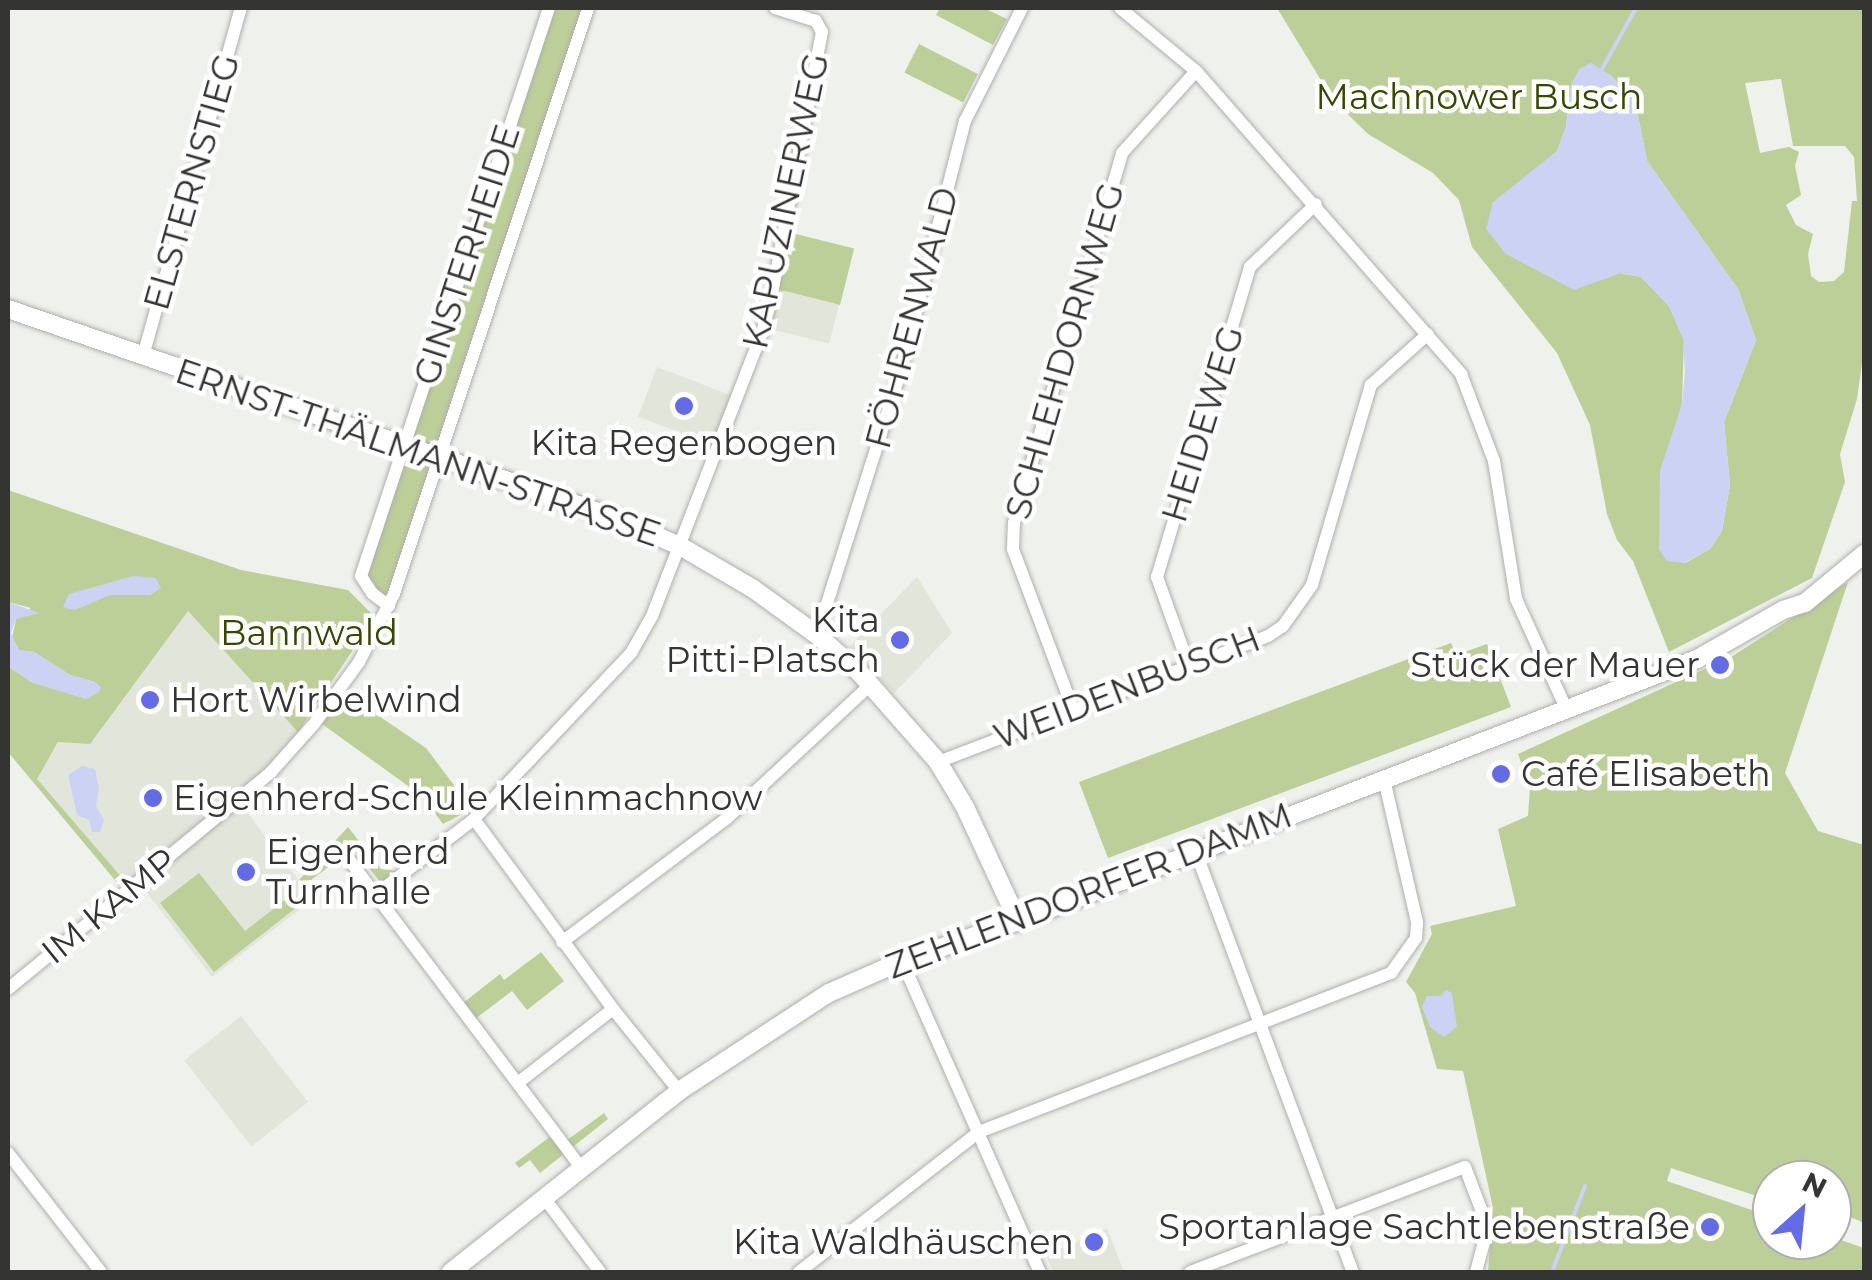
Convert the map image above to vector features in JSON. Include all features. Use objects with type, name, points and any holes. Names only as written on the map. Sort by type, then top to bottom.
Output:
[{"type":"main road","name":"ERNST-THÄLMANN-STRASSE","points":[[8,308],[610,516],[680,546],[766,598],[818,635],[872,684],[938,762],[965,807],[1018,921]]},
{"type":"main road","name":"ZEHLENDORFER DAMM","points":[[451,1272],[679,1091],[829,993],[902,961],[1018,921],[1697,658],[1805,597],[1864,554]]},
{"type":"street","name":"ELSTERNSTIEG","points":[[143,356],[242,8]]},
{"type":"street","name":"GINSTERHEIDE","points":[[389,606],[372,593],[361,576],[549,8]]},
{"type":"street","name":"GINSTERHEIDE","points":[[337,695],[389,606],[588,8]]},
{"type":"street","name":"KAPUZINERWEG","points":[[375,894],[474,819],[630,653],[652,616],[762,333],[822,32],[816,22],[776,8]]},
{"type":"street","name":"FÖHRENWALD","points":[[818,635],[901,370],[965,120],[1022,8]]},
{"type":"street","points":[[1120,8],[1196,71],[1316,204],[1460,374],[1494,460],[1516,598],[1566,708]]},
{"type":"street","name":"SCHLEHDORNWEG","points":[[1073,709],[1013,549],[1014,523],[1122,153],[1196,71]]},
{"type":"street","name":"HEIDEWEG","points":[[1190,666],[1157,577],[1250,267],[1316,204]]},
{"type":"street","name":"WEIDENBUSCH","points":[[938,762],[1268,636],[1297,611],[1312,586],[1371,385],[1428,334]]},
{"type":"street","points":[[562,942],[727,818],[872,684]]},
{"type":"street","name":"IM KAMP","points":[[8,989],[271,772],[337,695]]},
{"type":"street","points":[[799,1272],[978,1132],[1392,974],[1416,938],[1417,922],[1384,779]]},
{"type":"street","points":[[474,819],[562,942],[679,1091]]},
{"type":"street","points":[[1195,850],[1353,1272]]},
{"type":"street","points":[[344,854],[582,1169]]},
{"type":"street","points":[[902,961],[1040,1272]]},
{"type":"street","points":[[518,1082],[613,1009]]},
{"type":"street","points":[[8,1153],[101,1272]]},
{"type":"street","points":[[1190,1272],[1465,1167],[1484,1218],[1484,1242],[1476,1272]]},
{"type":"street","points":[[544,1199],[600,1272]]},
{"type":"shaded area","points":[[786,265],[845,280],[829,344],[770,329]]},
{"type":"shaded area","name":"Kita Regenbogen","points":[[657,367],[731,395],[712,445],[638,416]]},
{"type":"shaded area","name":"Kita Pitti-Platsch","points":[[917,577],[952,633],[894,693],[849,647]]},
{"type":"shaded area","name":"Eigenherd-Schule Kleinmachnow","points":[[188,611],[308,742],[243,807],[313,899],[212,977],[144,889],[129,886],[36,779],[59,742],[90,743]]},
{"type":"shaded area","points":[[241,1016],[308,1102],[251,1146],[184,1060]]},
{"type":"shaded area","name":"Kita Waldhäuschen","points":[[1107,1228],[1124,1272],[1053,1272],[1046,1255]]},
{"type":"green space","points":[[549,8],[588,8],[389,606],[362,583]]},
{"type":"green space","points":[[940,8],[984,8],[1007,19],[993,45],[936,15]]},
{"type":"green space","name":"Machnower Busch","points":[[1277,8],[1864,8],[1864,349],[1857,399],[1840,454],[1845,482],[1812,578],[1669,652],[1633,561],[1617,540],[1607,514],[1590,425],[1557,353],[1472,247],[1459,200],[1433,173],[1368,134],[1333,100]],"holes":[[[1781,79],[1793,146],[1845,146],[1854,157],[1857,201],[1852,201],[1844,272],[1834,281],[1819,282],[1811,276],[1808,254],[1813,234],[1796,225],[1786,205],[1801,195],[1795,166],[1799,152],[1789,147],[1760,153],[1745,83]],[[1571,85],[1635,101],[1647,161],[1738,289],[1756,340],[1724,422],[1730,485],[1722,531],[1710,549],[1685,563],[1679,560],[1676,426],[1682,404],[1684,339],[1669,306],[1641,277],[1620,273],[1600,279],[1530,176],[1557,151],[1566,127]]]},
{"type":"green space","points":[[919,44],[978,74],[963,102],[904,73]]},
{"type":"green space","points":[[792,233],[854,248],[840,305],[778,289]]},
{"type":"green space","name":"Bannwald","points":[[8,490],[241,570],[348,590],[375,617],[298,732],[188,611],[90,744],[58,742],[37,779],[129,886],[124,891],[8,752],[8,666],[33,683],[95,682],[70,675],[34,652],[19,650],[12,638],[16,619],[31,608],[8,602]]},
{"type":"green space","points":[[1848,582],[1785,773],[1818,831],[1864,845],[1864,1223],[1852,1218],[1852,1160],[1752,1160],[1752,1194],[1671,1168],[1667,1181],[1752,1210],[1752,1260],[1852,1260],[1852,1244],[1864,1248],[1864,1272],[1488,1272],[1493,1208],[1463,1071],[1437,1069],[1415,993],[1406,982],[1432,934],[1430,926],[1516,906],[1498,829],[1528,816],[1530,787],[1518,754],[1731,657]]},
{"type":"green space","points":[[1451,643],[1456,655],[1487,644],[1511,707],[1108,858],[1079,782]]},
{"type":"green space","name":"Bannwald","points":[[345,693],[426,748],[472,809],[443,824],[422,796],[322,724]]},
{"type":"green space","points":[[348,827],[381,869],[396,871],[381,883],[356,852],[347,853],[303,886],[299,880]]},
{"type":"green space","points":[[199,873],[245,931],[294,893],[302,903],[214,972],[160,903]]},
{"type":"green space","points":[[541,952],[564,981],[527,1010],[512,991],[475,1019],[463,1003],[500,974],[504,980]]},
{"type":"green space","points":[[604,1113],[608,1119],[540,1173],[530,1160],[519,1168],[515,1163],[551,1136],[559,1146]]},
{"type":"water","points":[[1591,63],[1612,76],[1635,101],[1647,161],[1738,289],[1756,340],[1724,422],[1730,485],[1722,531],[1710,549],[1684,563],[1667,561],[1659,550],[1660,471],[1682,404],[1685,372],[1683,339],[1669,306],[1641,277],[1621,273],[1574,290],[1506,254],[1486,229],[1493,202],[1557,151],[1566,127],[1571,85],[1579,69]]},
{"type":"water","points":[[133,576],[156,578],[161,588],[150,595],[110,595],[75,610],[63,607],[69,594]]},
{"type":"water","points":[[8,602],[39,613],[16,619],[11,633],[19,650],[34,652],[70,675],[95,682],[101,687],[99,692],[86,699],[33,683],[8,666]]},
{"type":"water","points":[[82,766],[95,769],[99,789],[96,806],[104,820],[100,832],[92,832],[89,820],[77,815],[68,775]]},
{"type":"water","points":[[1446,990],[1452,993],[1457,1027],[1444,1037],[1430,1027],[1422,1007],[1427,996],[1440,996]]},
{"type":"waterway","points":[[1602,69],[1636,8]]},
{"type":"waterway","points":[[1552,1272],[1585,1186]]},
{"type":"place","name":"Kita Regenbogen","points":[[684,406]]},
{"type":"place","name":"Kita Pitti-Platsch","points":[[900,640]]},
{"type":"place","name":"Stück der Mauer","points":[[1720,665]]},
{"type":"place","name":"Hort Wirbelwind","points":[[150,700]]},
{"type":"place","name":"Café Elisabeth","points":[[1501,774]]},
{"type":"place","name":"Eigenherd-Schule Kleinmachnow","points":[[153,798]]},
{"type":"place","name":"Eigenherd Turnhalle","points":[[246,872]]},
{"type":"place","name":"Sportanlage Sachtlebenstraße","points":[[1710,1227]]},
{"type":"place","name":"Kita Waldhäuschen","points":[[1094,1242]]}]
